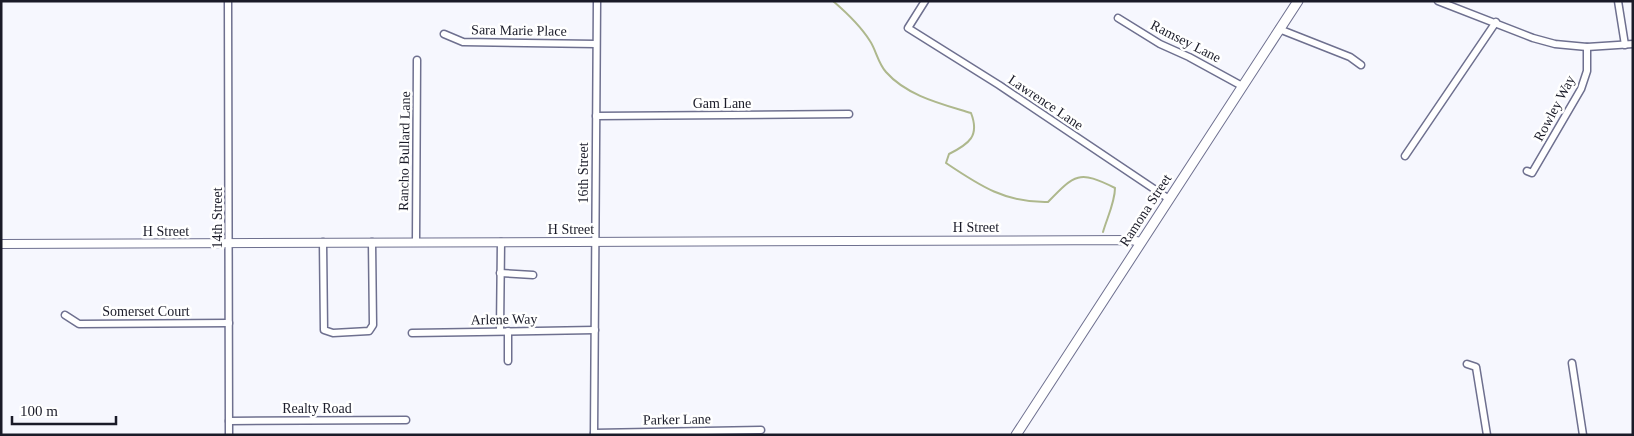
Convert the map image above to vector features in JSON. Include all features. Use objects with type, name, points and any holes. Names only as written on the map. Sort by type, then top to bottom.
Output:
[{"type":"main road","name":"Ramona Street","points":[[1016,435],[1298,1]]},
{"type":"street","name":"14th Street","points":[[228,1],[229,435]]},
{"type":"street","name":"16th Street","points":[[594,434],[596,1]]},
{"type":"street","name":"Lawrence Lane","points":[[925,1],[908,28],[999,85],[1168,199]]},
{"type":"street","points":[[1438,1],[1533,38],[1555,44],[1587,47],[1633,44]]},
{"type":"street","points":[[1618,1],[1624,45]]},
{"type":"street","name":"Ramsey Lane","points":[[1118,18],[1160,44],[1189,56],[1242,86]]},
{"type":"street","points":[[1405,156],[1496,22]]},
{"type":"street","points":[[1279,29],[1350,56],[1361,65]]},
{"type":"street","name":"Sara Marie Place","points":[[444,34],[463,42],[596,44]]},
{"type":"street","name":"Rowley Way","points":[[1527,171],[1532,173],[1581,89],[1587,71],[1587,47]]},
{"type":"street","name":"Rancho Bullard Lane","points":[[416,241],[417,60]]},
{"type":"street","name":"Gam Lane","points":[[596,116],[849,114]]},
{"type":"street","name":"H Street","points":[[1,244],[416,241],[1131,240],[1141,242]]},
{"type":"street","points":[[323,242],[324,330],[341,332],[370,331],[373,325],[372,242]]},
{"type":"street","points":[[500,331],[501,242]]},
{"type":"street","points":[[500,274],[533,274]]},
{"type":"street","name":"Somerset Court","points":[[65,315],[79,324],[229,323]]},
{"type":"street","name":"Arlene Way","points":[[412,333],[595,330]]},
{"type":"street","points":[[508,331],[508,361]]},
{"type":"street","points":[[1572,363],[1583,435]]},
{"type":"street","points":[[1466,364],[1476,367],[1488,435]]},
{"type":"street","name":"Realty Road","points":[[229,421],[406,420]]},
{"type":"street","name":"Parker Lane","points":[[594,434],[761,430]]},
{"type":"waterway","points":[[833,1],[862,30],[883,68],[894,80],[914,93],[971,113],[974,128],[971,138],[962,147],[949,154],[946,163],[994,192],[1019,200],[1033,202],[1048,202],[1065,185],[1078,178],[1085,177],[1103,182],[1115,188],[1103,232]]}]
